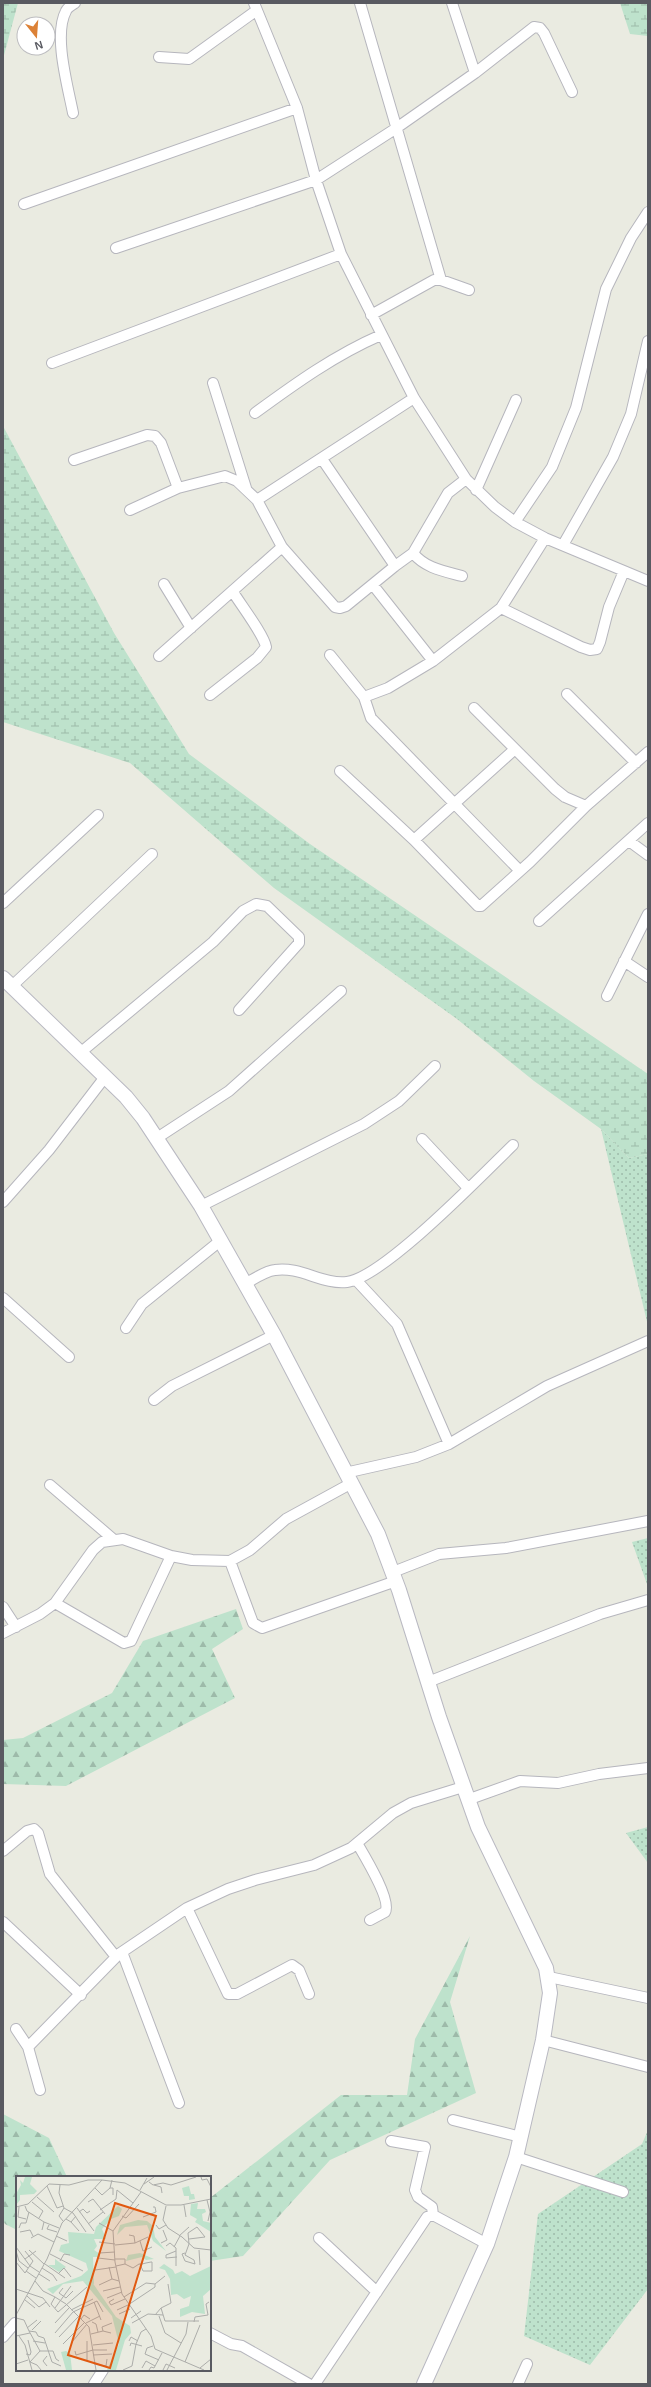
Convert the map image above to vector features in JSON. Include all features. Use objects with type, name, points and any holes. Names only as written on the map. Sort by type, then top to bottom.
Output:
[{"type":"street","points":[[73,113],[62,47],[61,28],[66,10],[75,3]]},
{"type":"street","points":[[360,3],[395,129],[441,280]]},
{"type":"street","points":[[452,3],[475,73]]},
{"type":"street","points":[[159,57],[189,59],[255,7],[297,108],[316,180],[342,254],[381,335],[414,398],[466,479],[476,490],[515,522],[545,538],[648,581]]},
{"type":"street","points":[[116,248],[316,180],[395,129],[475,73],[534,27],[540,28],[572,92]]},
{"type":"street","points":[[24,204],[297,108]]},
{"type":"street","points":[[515,522],[552,466],[576,408],[606,289],[632,238],[648,212]]},
{"type":"street","points":[[52,363],[342,254]]},
{"type":"street","points":[[371,314],[427,283],[441,280],[468,290]]},
{"type":"street","points":[[255,413],[321,365],[351,348],[381,335]]},
{"type":"street","points":[[563,545],[613,457],[631,414],[648,341]]},
{"type":"street","points":[[213,383],[246,488]]},
{"type":"street","points":[[256,500],[322,459],[414,398]]},
{"type":"street","points":[[476,490],[516,400]]},
{"type":"street","points":[[74,460],[147,435],[154,436],[161,443],[178,488]]},
{"type":"street","points":[[322,459],[395,566]]},
{"type":"street","points":[[130,510],[178,488],[224,476],[237,481],[246,488],[256,500],[282,547],[335,607],[340,608],[346,606],[413,553],[448,493],[466,479]]},
{"type":"street","points":[[364,698],[388,688],[433,661],[501,608],[545,538]]},
{"type":"street","points":[[160,656],[282,547]]},
{"type":"street","points":[[413,553],[418,560],[430,567],[462,576]]},
{"type":"street","points":[[501,608],[581,647],[590,650],[597,649],[624,571]]},
{"type":"street","points":[[164,584],[191,628]]},
{"type":"street","points":[[373,585],[433,661]]},
{"type":"street","points":[[210,695],[258,658],[266,647],[265,638],[256,629],[233,592]]},
{"type":"street","points":[[330,655],[364,698],[371,718],[454,805],[520,871]]},
{"type":"street","points":[[568,694],[636,763]]},
{"type":"street","points":[[474,708],[555,789],[565,797],[586,806]]},
{"type":"street","points":[[414,840],[515,749]]},
{"type":"street","points":[[340,771],[414,840],[478,906],[485,904],[586,806],[648,752]]},
{"type":"street","points":[[3,903],[98,815]]},
{"type":"street","points":[[539,921],[648,823]]},
{"type":"street","points":[[629,841],[648,855]]},
{"type":"street","points":[[152,854],[6,982],[105,1077],[143,1118],[201,1206],[274,1335],[378,1534],[395,1576],[465,1793],[490,1854],[543,1958],[549,1977],[550,1993],[543,2040],[516,2157],[487,2244],[424,2384]]},
{"type":"street","points":[[80,1054],[213,942],[234,918],[249,906],[262,904],[267,906],[299,937],[299,942],[239,1010]]},
{"type":"street","points":[[607,996],[648,914]]},
{"type":"street","points":[[624,961],[648,977]]},
{"type":"street","points":[[157,1138],[229,1091],[341,991]]},
{"type":"street","points":[[201,1206],[364,1124],[399,1101],[435,1066]]},
{"type":"street","points":[[3,1202],[49,1150],[105,1077]]},
{"type":"street","points":[[422,1139],[468,1188]]},
{"type":"street","points":[[245,1284],[276,1270],[294,1271],[330,1281],[346,1282],[356,1280],[374,1271],[392,1257],[513,1146]]},
{"type":"street","points":[[126,1328],[142,1304],[220,1241]]},
{"type":"street","points":[[356,1280],[397,1324],[449,1444]]},
{"type":"street","points":[[3,1298],[69,1357]]},
{"type":"street","points":[[154,1400],[172,1386],[274,1335]]},
{"type":"street","points":[[3,1633],[40,1614],[55,1603],[93,1550],[102,1542],[113,1539],[122,1539],[171,1556],[192,1560],[230,1561],[250,1550],[286,1519],[348,1478],[416,1457],[449,1444],[547,1386],[648,1341]]},
{"type":"street","points":[[50,1485],[113,1539]]},
{"type":"street","points":[[230,1561],[253,1623],[262,1628],[395,1576],[439,1554],[506,1548],[648,1522]]},
{"type":"street","points":[[55,1603],[124,1643],[131,1641],[171,1556]]},
{"type":"street","points":[[428,1682],[600,1614],[648,1600]]},
{"type":"street","points":[[3,1607],[16,1626]]},
{"type":"street","points":[[28,2047],[81,1995],[119,1954],[188,1908],[255,1880],[314,1865],[357,1843],[393,1813],[411,1803],[520,1781],[558,1783],[598,1774],[648,1768]]},
{"type":"street","points":[[3,1851],[27,1830],[34,1829],[38,1833],[50,1874],[119,1954],[179,2103]]},
{"type":"street","points":[[357,1843],[375,1876],[386,1906],[385,1912],[370,1920]]},
{"type":"street","points":[[188,1908],[228,1994],[237,1994],[292,1965],[299,1970],[309,1994]]},
{"type":"street","points":[[3,1922],[81,1995]]},
{"type":"street","points":[[549,1977],[648,1998]]},
{"type":"street","points":[[16,2029],[28,2047],[40,2090]]},
{"type":"street","points":[[543,2040],[648,2067]]},
{"type":"street","points":[[453,2120],[521,2137]]},
{"type":"street","points":[[391,2141],[425,2147],[415,2190],[418,2196],[432,2207],[433,2215]]},
{"type":"street","points":[[516,2157],[622,2192]]},
{"type":"street","points":[[315,2384],[427,2217],[433,2215],[487,2244]]},
{"type":"street","points":[[319,2238],[377,2292]]},
{"type":"street","points":[[3,2337],[15,2322]]},
{"type":"street","points":[[211,2334],[231,2344],[242,2346],[309,2384]]},
{"type":"street","points":[[518,2384],[527,2364]]},
{"type":"street","points":[[94,2384],[102,2371]]},
{"type":"green space","points":[[3,3],[18,3],[3,59]]},
{"type":"green space","points":[[620,3],[648,3],[648,36],[630,34]]},
{"type":"green space","points":[[3,426],[114,633],[189,754],[310,844],[648,1074],[648,1154],[629,1158],[601,1129],[534,1081],[457,1019],[274,888],[130,763],[3,722]]},
{"type":"green space","points":[[601,1129],[629,1158],[648,1154],[648,1326]]},
{"type":"green space","points":[[648,1538],[648,1587],[632,1542]]},
{"type":"green space","points":[[236,1609],[243,1629],[212,1649],[235,1698],[66,1786],[3,1784],[3,1740],[23,1738],[112,1693],[143,1641]]},
{"type":"green space","points":[[648,1827],[648,1863],[626,1833]]},
{"type":"green space","points":[[470,1936],[450,2002],[476,2093],[330,2160],[243,2256],[211,2261],[211,2197],[341,2095],[407,2095],[415,2039]]},
{"type":"green space","points":[[3,2114],[49,2138],[67,2176],[16,2176],[16,2230],[5,2224],[3,2220]]},
{"type":"green space","points":[[648,2130],[648,2289],[590,2365],[524,2336],[538,2214],[642,2144]]}]
